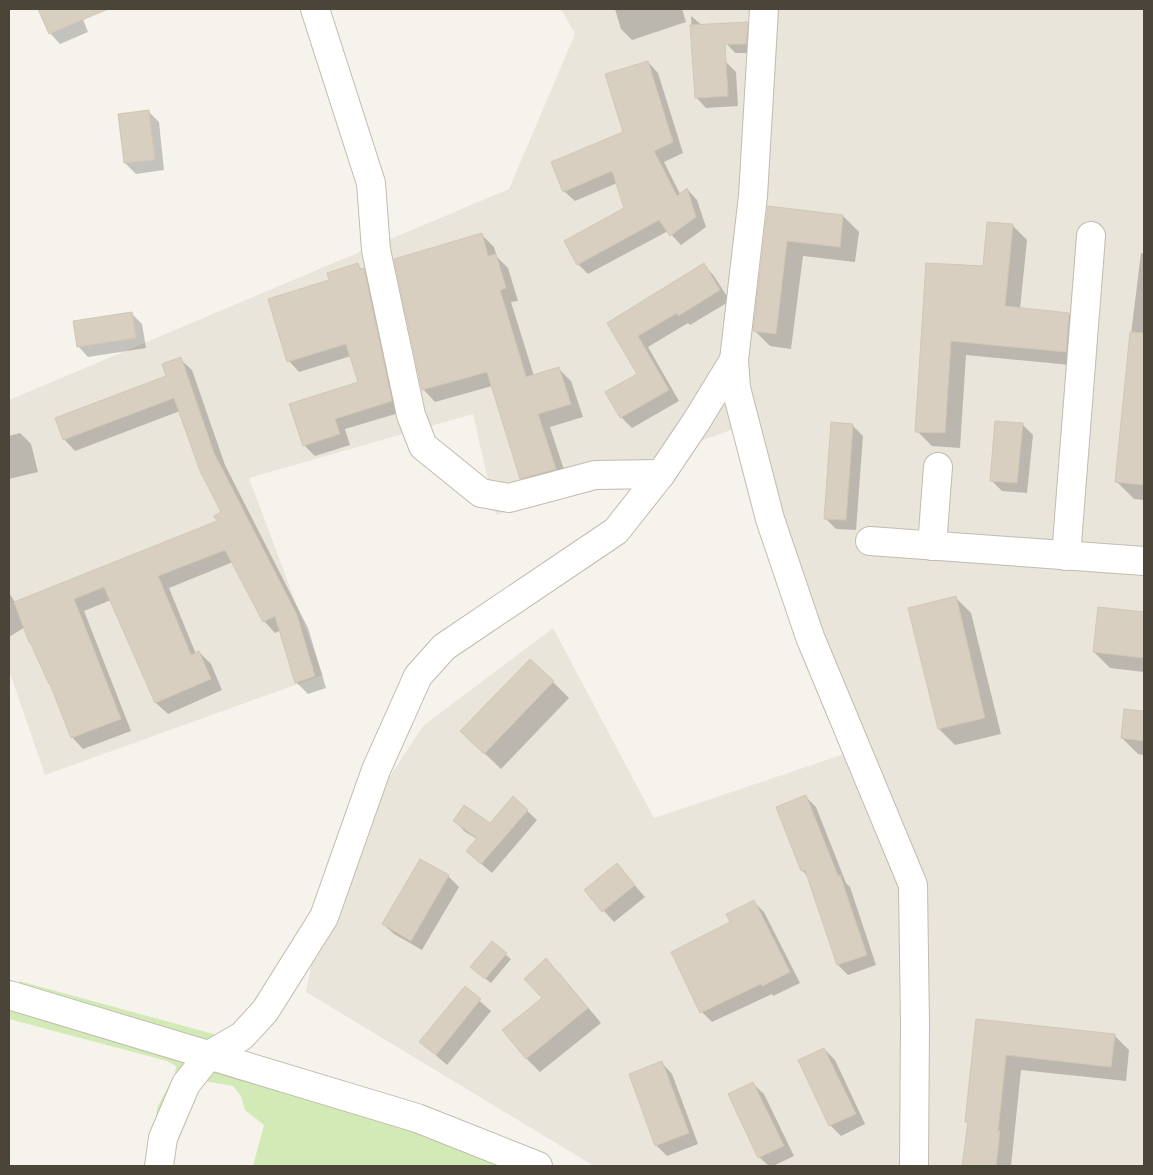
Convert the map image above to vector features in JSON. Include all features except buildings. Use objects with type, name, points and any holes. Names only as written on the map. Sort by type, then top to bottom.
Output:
[{"type":"street","points":[[315,9],[371,183],[376,250],[411,415],[423,446],[481,493],[509,498],[594,475],[660,474]]},
{"type":"street","points":[[764,9],[753,196],[734,360],[736,388],[770,519],[807,628],[913,884],[916,1024],[914,1166]]},
{"type":"street","points":[[1066,556],[1091,236]]},
{"type":"street","points":[[159,1166],[163,1138],[186,1084],[209,1055],[242,1036],[265,1011],[324,917],[376,770],[418,676],[444,647],[616,531],[660,474],[696,422],[734,360]]},
{"type":"street","points":[[932,546],[938,467]]},
{"type":"street","points":[[870,541],[1144,561]]},
{"type":"street","points":[[9,995],[417,1118],[538,1166]]},
{"type":"shaded area","points":[[561,9],[1144,9],[1144,1166],[594,1166],[306,992],[331,866],[423,726],[553,628],[654,818],[856,750],[739,427],[496,515],[473,414],[249,478],[323,675],[45,775],[9,670],[9,400],[509,189],[575,34]]},
{"type":"green space","points":[[19,981],[228,1038],[215,1045],[24,991]]},
{"type":"green space","points":[[9,1008],[176,1052],[185,1064],[184,1072],[156,1123],[157,1108],[175,1074],[176,1066],[167,1061],[9,1019]]},
{"type":"green space","points":[[206,1069],[288,1082],[508,1166],[253,1166],[264,1125],[245,1110],[241,1096],[233,1086],[199,1080]]}]
